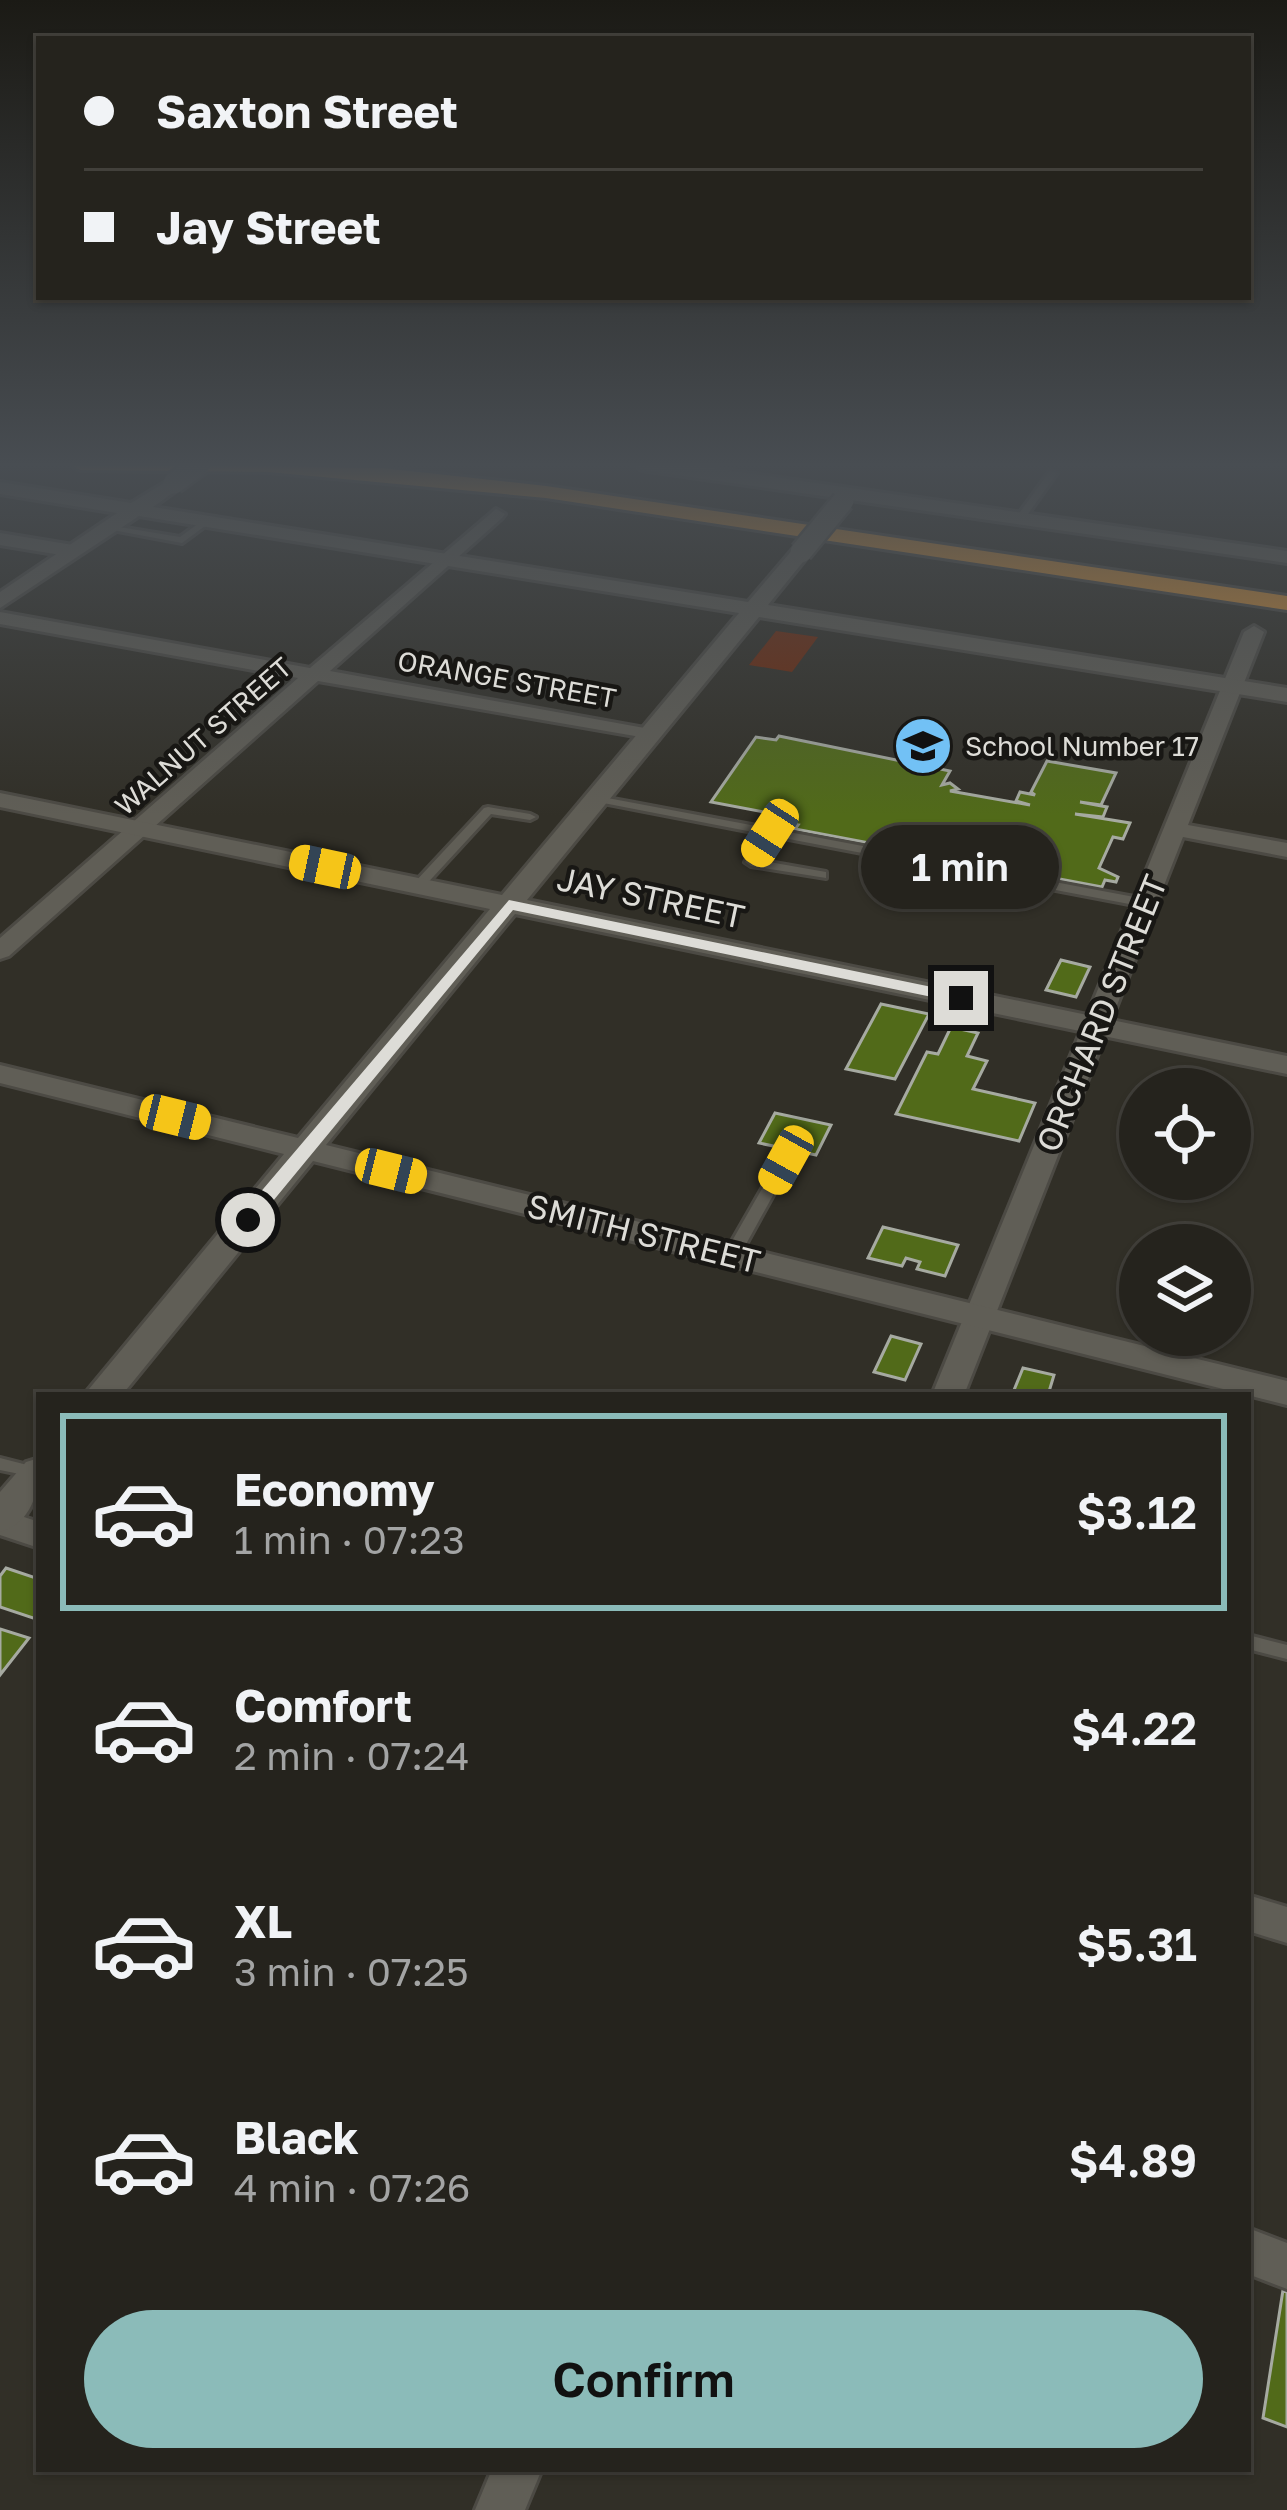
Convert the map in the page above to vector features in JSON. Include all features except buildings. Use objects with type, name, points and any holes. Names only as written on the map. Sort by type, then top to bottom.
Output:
[{"type":"highway","points":[[1141,581],[1287,603]]},
{"type":"street","points":[[0,602],[30,581]]},
{"type":"street","name":"WALNUT STREET","points":[[0,951],[420,581]]},
{"type":"street","points":[[578,581],[1287,694]]},
{"type":"street","points":[[104,1392],[777,581]]},
{"type":"street","name":"ORANGE STREET","points":[[0,618],[650,735]]},
{"type":"street","name":"ORCHARD STREET","points":[[949,1392],[1254,632]]},
{"type":"street","name":"JAY STREET","points":[[0,800],[1287,1065]]},
{"type":"street","points":[[1175,829],[1287,850]]},
{"type":"street","name":"SMITH STREET","points":[[0,1074],[1287,1393]]},
{"type":"street","points":[[36,1475],[0,1520],[36,1533]]},
{"type":"street","points":[[1251,1914],[1287,1925]]},
{"type":"street","points":[[1251,2252],[1287,2266]]},
{"type":"street","points":[[500,2510],[516,2472]]},
{"type":"lane","points":[[596,799],[1145,903]]},
{"type":"lane","points":[[418,886],[488,810],[530,817]]},
{"type":"lane","points":[[770,833],[751,862],[822,875]]},
{"type":"lane","points":[[732,1255],[786,1160]]},
{"type":"lane","points":[[0,1464],[36,1472]]},
{"type":"lane","points":[[1251,1643],[1287,1652]]},
{"type":"shaded area","points":[[776,631],[818,637],[792,672],[749,665]]},
{"type":"place","name":"School Number 17","points":[[923,746]]},
{"type":"route","points":[[248,1220],[509,904],[961,998]]}]
